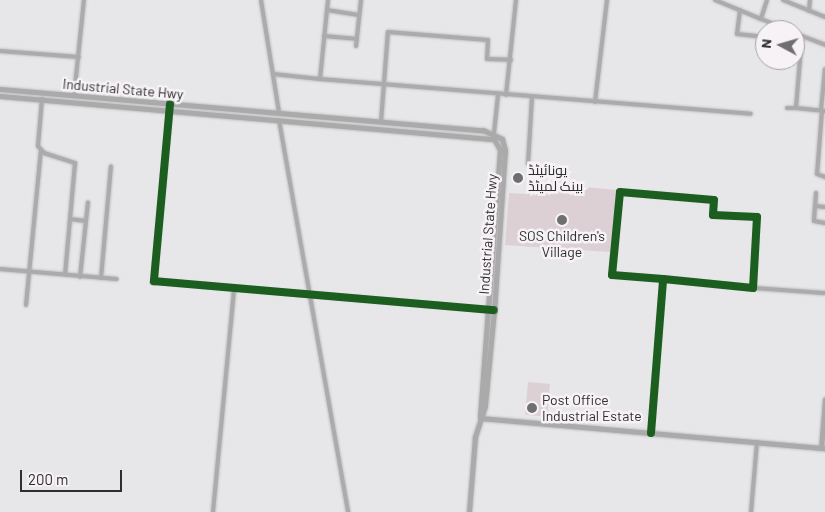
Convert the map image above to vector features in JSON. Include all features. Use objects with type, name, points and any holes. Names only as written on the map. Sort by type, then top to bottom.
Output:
[{"type":"main road","name":"Industrial State Hwy","points":[[0,90],[74,96],[247,117],[492,138],[498,142],[492,310]]},
{"type":"main road","name":"Industrial State Hwy","points":[[0,96],[247,110],[494,133],[502,139],[505,150],[492,310],[469,512]]},
{"type":"main road","points":[[247,110],[247,117]]},
{"type":"main road","points":[[309,122],[310,116]]},
{"type":"main road","points":[[480,418],[823,448],[825,399]]},
{"type":"street","points":[[74,96],[84,0]]},
{"type":"street","points":[[261,0],[279,113]]},
{"type":"street","points":[[320,79],[328,0]]},
{"type":"street","points":[[356,46],[361,0]]},
{"type":"street","points":[[506,95],[516,0]]},
{"type":"street","points":[[595,102],[607,0]]},
{"type":"street","points":[[715,0],[760,19],[768,0]]},
{"type":"street","points":[[783,0],[790,1],[825,17]]},
{"type":"street","points":[[809,11],[810,0]]},
{"type":"street","points":[[327,10],[360,15]]},
{"type":"street","points":[[740,10],[737,34],[755,36]]},
{"type":"street","points":[[381,122],[388,32],[488,40],[487,59],[511,60]]},
{"type":"street","points":[[324,36],[357,39]]},
{"type":"street","points":[[805,37],[825,45]]},
{"type":"street","points":[[0,51],[79,57]]},
{"type":"street","points":[[825,69],[817,174],[825,178]]},
{"type":"street","points":[[796,108],[799,70]]},
{"type":"street","points":[[273,74],[384,85],[751,114]]},
{"type":"street","points":[[494,133],[498,94]]},
{"type":"street","points":[[528,164],[532,97]]},
{"type":"street","points":[[26,305],[41,150],[36,142],[42,99]]},
{"type":"street","points":[[170,107],[154,281],[492,310]]},
{"type":"street","points":[[787,108],[823,111]]},
{"type":"street","points":[[279,120],[307,294],[348,512]]},
{"type":"street","points":[[41,150],[75,161],[64,275]]},
{"type":"street","points":[[101,278],[111,166]]},
{"type":"street","points":[[753,288],[757,216],[713,215],[714,200],[620,192],[612,275],[753,288],[825,293]]},
{"type":"street","points":[[816,193],[814,221],[825,222]]},
{"type":"street","points":[[80,277],[88,202]]},
{"type":"street","points":[[815,206],[825,207]]},
{"type":"street","points":[[70,219],[86,221]]},
{"type":"street","points":[[0,268],[117,279]]},
{"type":"street","points":[[651,433],[663,280]]},
{"type":"street","points":[[213,512],[234,288]]},
{"type":"street","points":[[751,512],[756,442]]},
{"type":"building","name":"SOS Children's Village","points":[[529,182],[617,190],[610,252],[505,245],[509,193],[528,194]]},
{"type":"building","points":[[528,382],[550,384],[547,417],[525,415]]},
{"type":"cycle path","points":[[170,104],[154,281],[494,310]]},
{"type":"cycle path","points":[[651,433],[663,279],[612,275],[620,192],[714,200],[713,215],[757,217],[753,288],[663,279]]},
{"type":"place","name":"یونائیٹڈ بینک لمیٹڈ","points":[[518,178]]},
{"type":"place","name":"SOS Children's Village","points":[[562,220]]},
{"type":"place","name":"Post Office Industrial Estate","points":[[532,408]]}]
